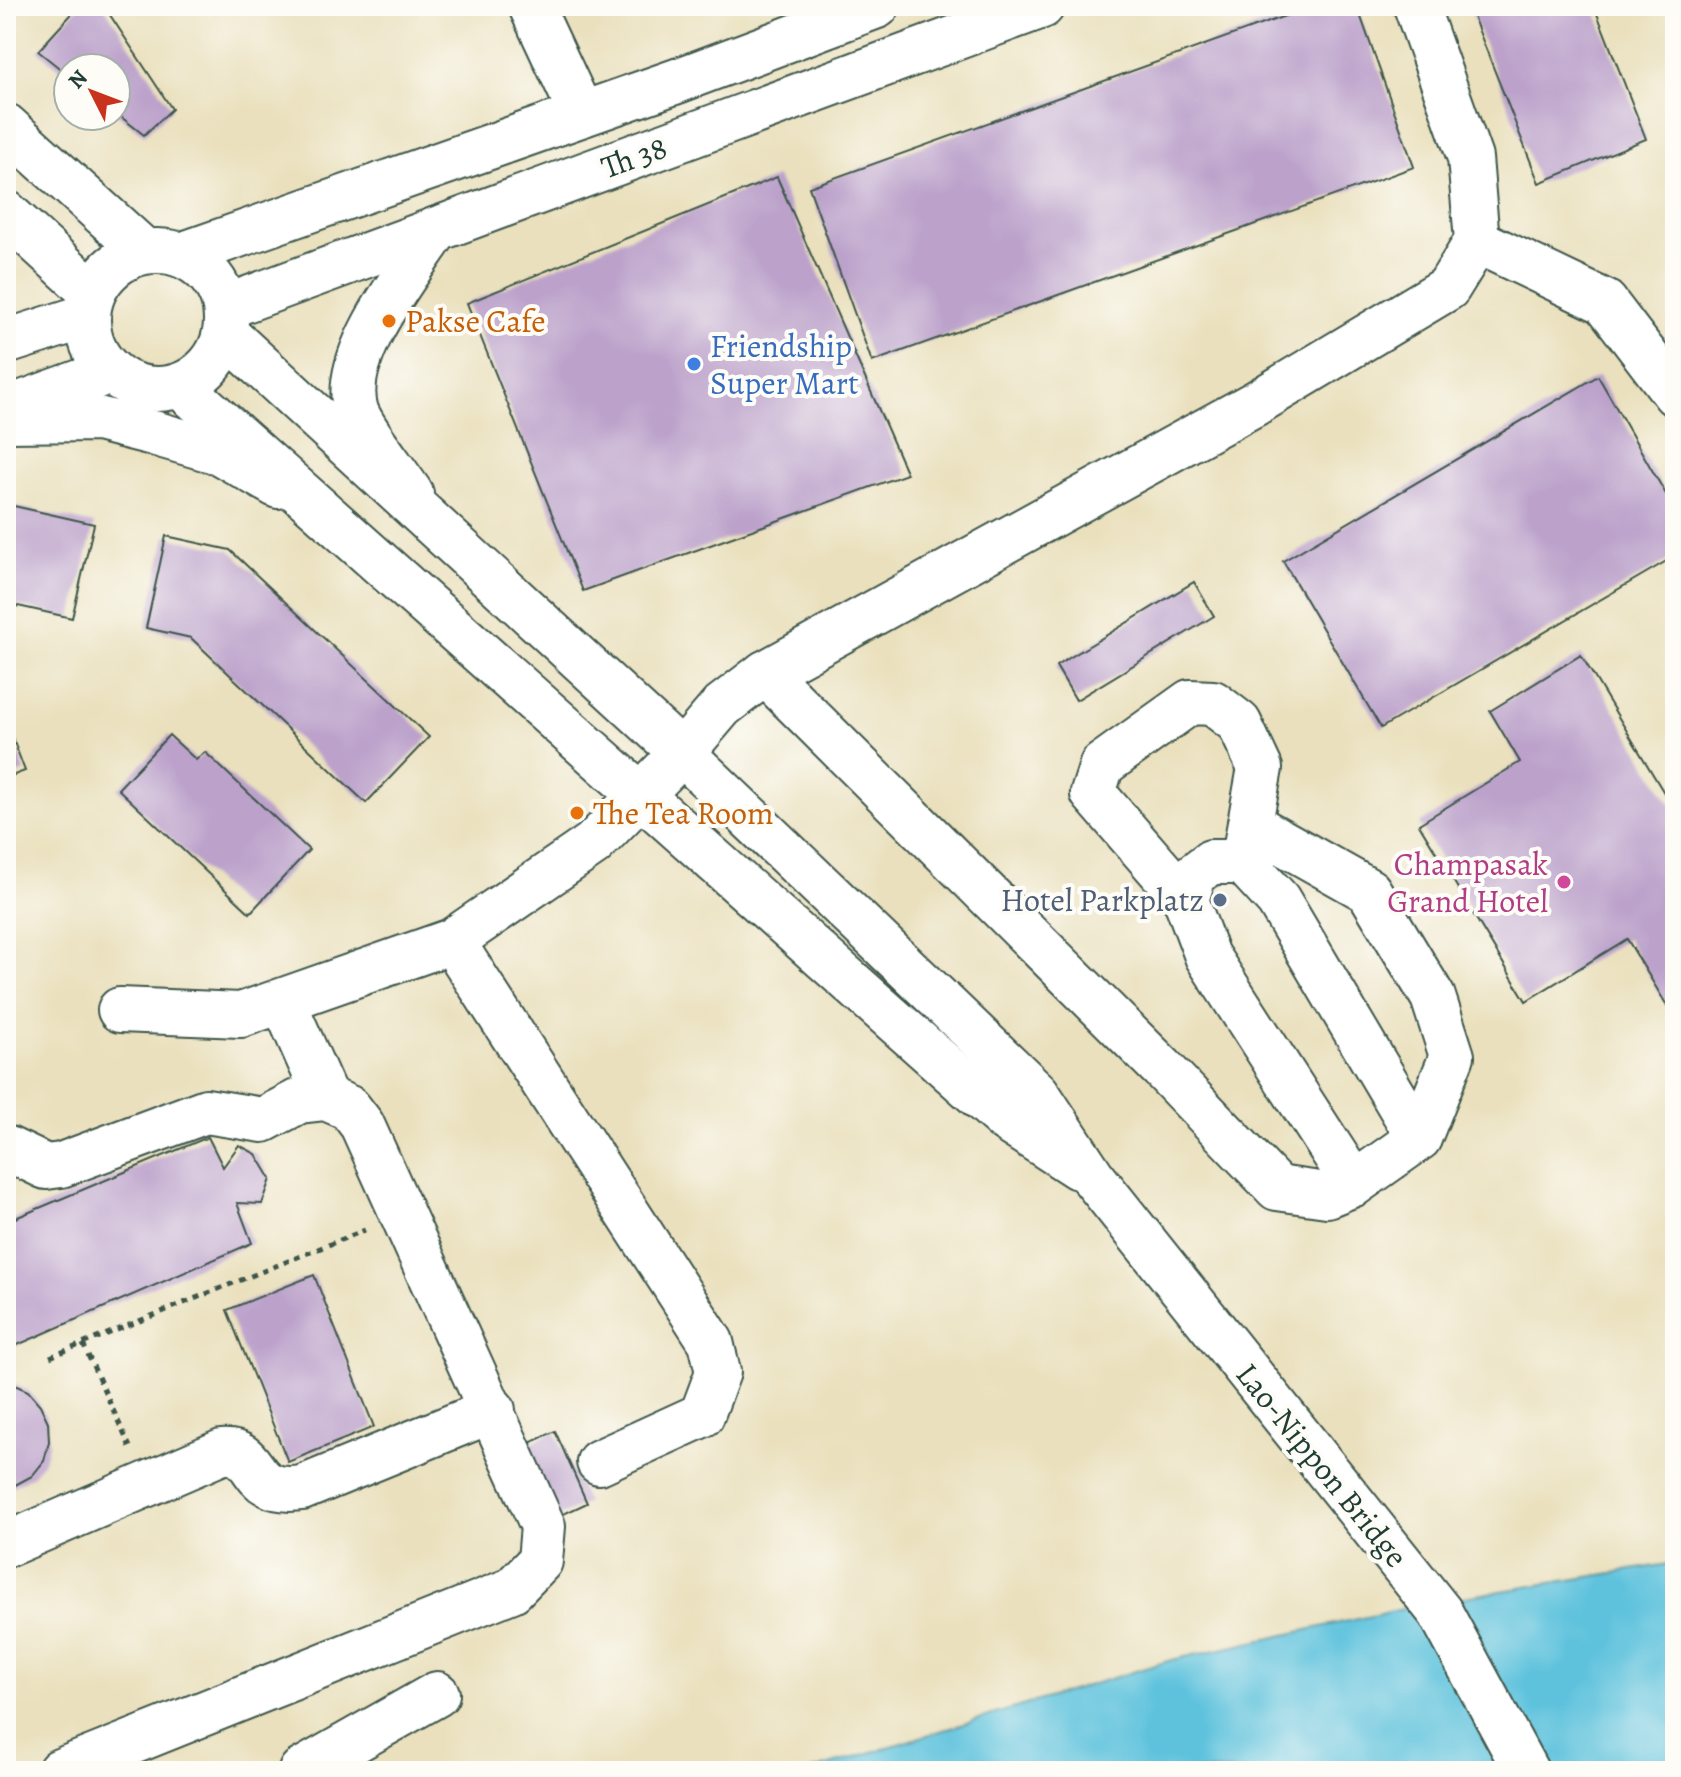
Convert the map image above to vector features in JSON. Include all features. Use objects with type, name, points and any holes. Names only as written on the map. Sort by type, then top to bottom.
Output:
[{"type":"main road","points":[[531,6],[581,113]]},
{"type":"main road","name":"Th 38","points":[[164,253],[677,81],[877,6]]},
{"type":"main road","name":"Th 38","points":[[226,321],[437,229],[1042,6]]},
{"type":"main road","points":[[120,1010],[241,1015],[284,1003],[452,941],[593,844],[682,753],[722,706],[765,673],[1256,403],[1448,288],[1477,241],[1470,158],[1416,6]]},
{"type":"main road","points":[[677,81],[700,133]]},
{"type":"main road","points":[[6,126],[164,253],[202,266],[218,284],[226,321],[210,367],[182,387],[142,390],[108,372],[92,349],[89,304],[6,213]]},
{"type":"main road","points":[[427,519],[356,411],[356,368],[370,331],[437,229]]},
{"type":"main road","points":[[1477,241],[1605,302],[1675,394]]},
{"type":"main road","points":[[6,342],[89,304],[114,264],[164,253]]},
{"type":"main road","points":[[226,321],[427,519],[682,753],[1037,1093],[1092,1176]]},
{"type":"main road","points":[[6,409],[108,372]]},
{"type":"main road","points":[[182,387],[1007,1121],[1092,1176]]},
{"type":"main road","points":[[6,420],[98,419],[180,440],[219,452],[324,513]]},
{"type":"main road","points":[[765,673],[1162,1068],[1277,1188],[1327,1195],[1354,1184],[1419,1138],[1452,1056],[1433,997],[1369,891],[1246,843],[1194,875],[1186,900]]},
{"type":"main road","points":[[1354,1184],[1207,956],[1186,900],[1093,793],[1102,765],[1190,702],[1213,703],[1239,723],[1260,768],[1246,843],[1419,1138]]},
{"type":"main road","points":[[452,941],[711,1342],[718,1372],[702,1415],[599,1462]]},
{"type":"main road","points":[[284,1003],[326,1098]]},
{"type":"main road","points":[[6,1148],[46,1167],[61,1165],[206,1111],[263,1120],[299,1101],[326,1098],[349,1108],[362,1125],[543,1526],[540,1561],[512,1590],[60,1771]]},
{"type":"main road","name":"Lao-Nippon Bridge","points":[[1092,1176],[1440,1612],[1526,1771]]},
{"type":"main road","points":[[6,1545],[222,1452],[235,1451],[247,1459],[269,1487],[302,1488],[493,1410]]},
{"type":"main road","points":[[301,1771],[437,1694]]},
{"type":"path","points":[[50,1357],[403,1215]]},
{"type":"path","points":[[83,1344],[148,1484]]},
{"type":"water","points":[[1675,1563],[1675,1771],[810,1771],[1171,1660],[1439,1601]]},
{"type":"building","points":[[79,6],[104,6],[172,109],[144,135],[132,126],[132,52],[52,52],[52,62],[38,51]]},
{"type":"building","points":[[1313,6],[1357,6],[1414,167],[872,362],[809,187]]},
{"type":"building","points":[[1469,6],[1594,6],[1646,139],[1539,183]]},
{"type":"building","points":[[777,177],[907,474],[583,591],[467,303]]},
{"type":"building","points":[[1598,376],[1675,510],[1675,556],[1381,728],[1283,561]]},
{"type":"building","points":[[14,506],[94,524],[72,618],[18,606],[6,610],[6,509]]},
{"type":"building","points":[[166,536],[230,550],[429,737],[366,803],[191,638],[146,628]]},
{"type":"building","points":[[1194,582],[1214,616],[1076,700],[1056,666]]},
{"type":"building","name":"Champasak Grand Hotel","points":[[1581,655],[1675,811],[1675,1019],[1627,939],[1526,1001],[1419,824],[1520,762],[1490,711]]},
{"type":"building","points":[[6,721],[25,771],[6,778]]},
{"type":"building","points":[[169,735],[196,760],[205,752],[309,850],[250,913],[118,789]]},
{"type":"building","points":[[208,1137],[223,1167],[239,1145],[256,1154],[271,1179],[262,1204],[237,1203],[252,1243],[6,1350],[6,1222]]},
{"type":"building","points":[[314,1275],[374,1427],[288,1462],[227,1310]]},
{"type":"building","points":[[6,1381],[28,1391],[40,1405],[48,1422],[49,1442],[44,1461],[32,1476],[6,1490]]},
{"type":"building","points":[[555,1431],[587,1503],[551,1520],[519,1448]]},
{"type":"place","name":"Pakse Cafe","points":[[389,321]]},
{"type":"place","name":"Friendship Super Mart","points":[[694,364]]},
{"type":"place","name":"The Tea Room","points":[[577,813]]},
{"type":"place","name":"Champasak Grand Hotel","points":[[1564,882]]},
{"type":"place","name":"Hotel Parkplatz","points":[[1220,900]]}]
